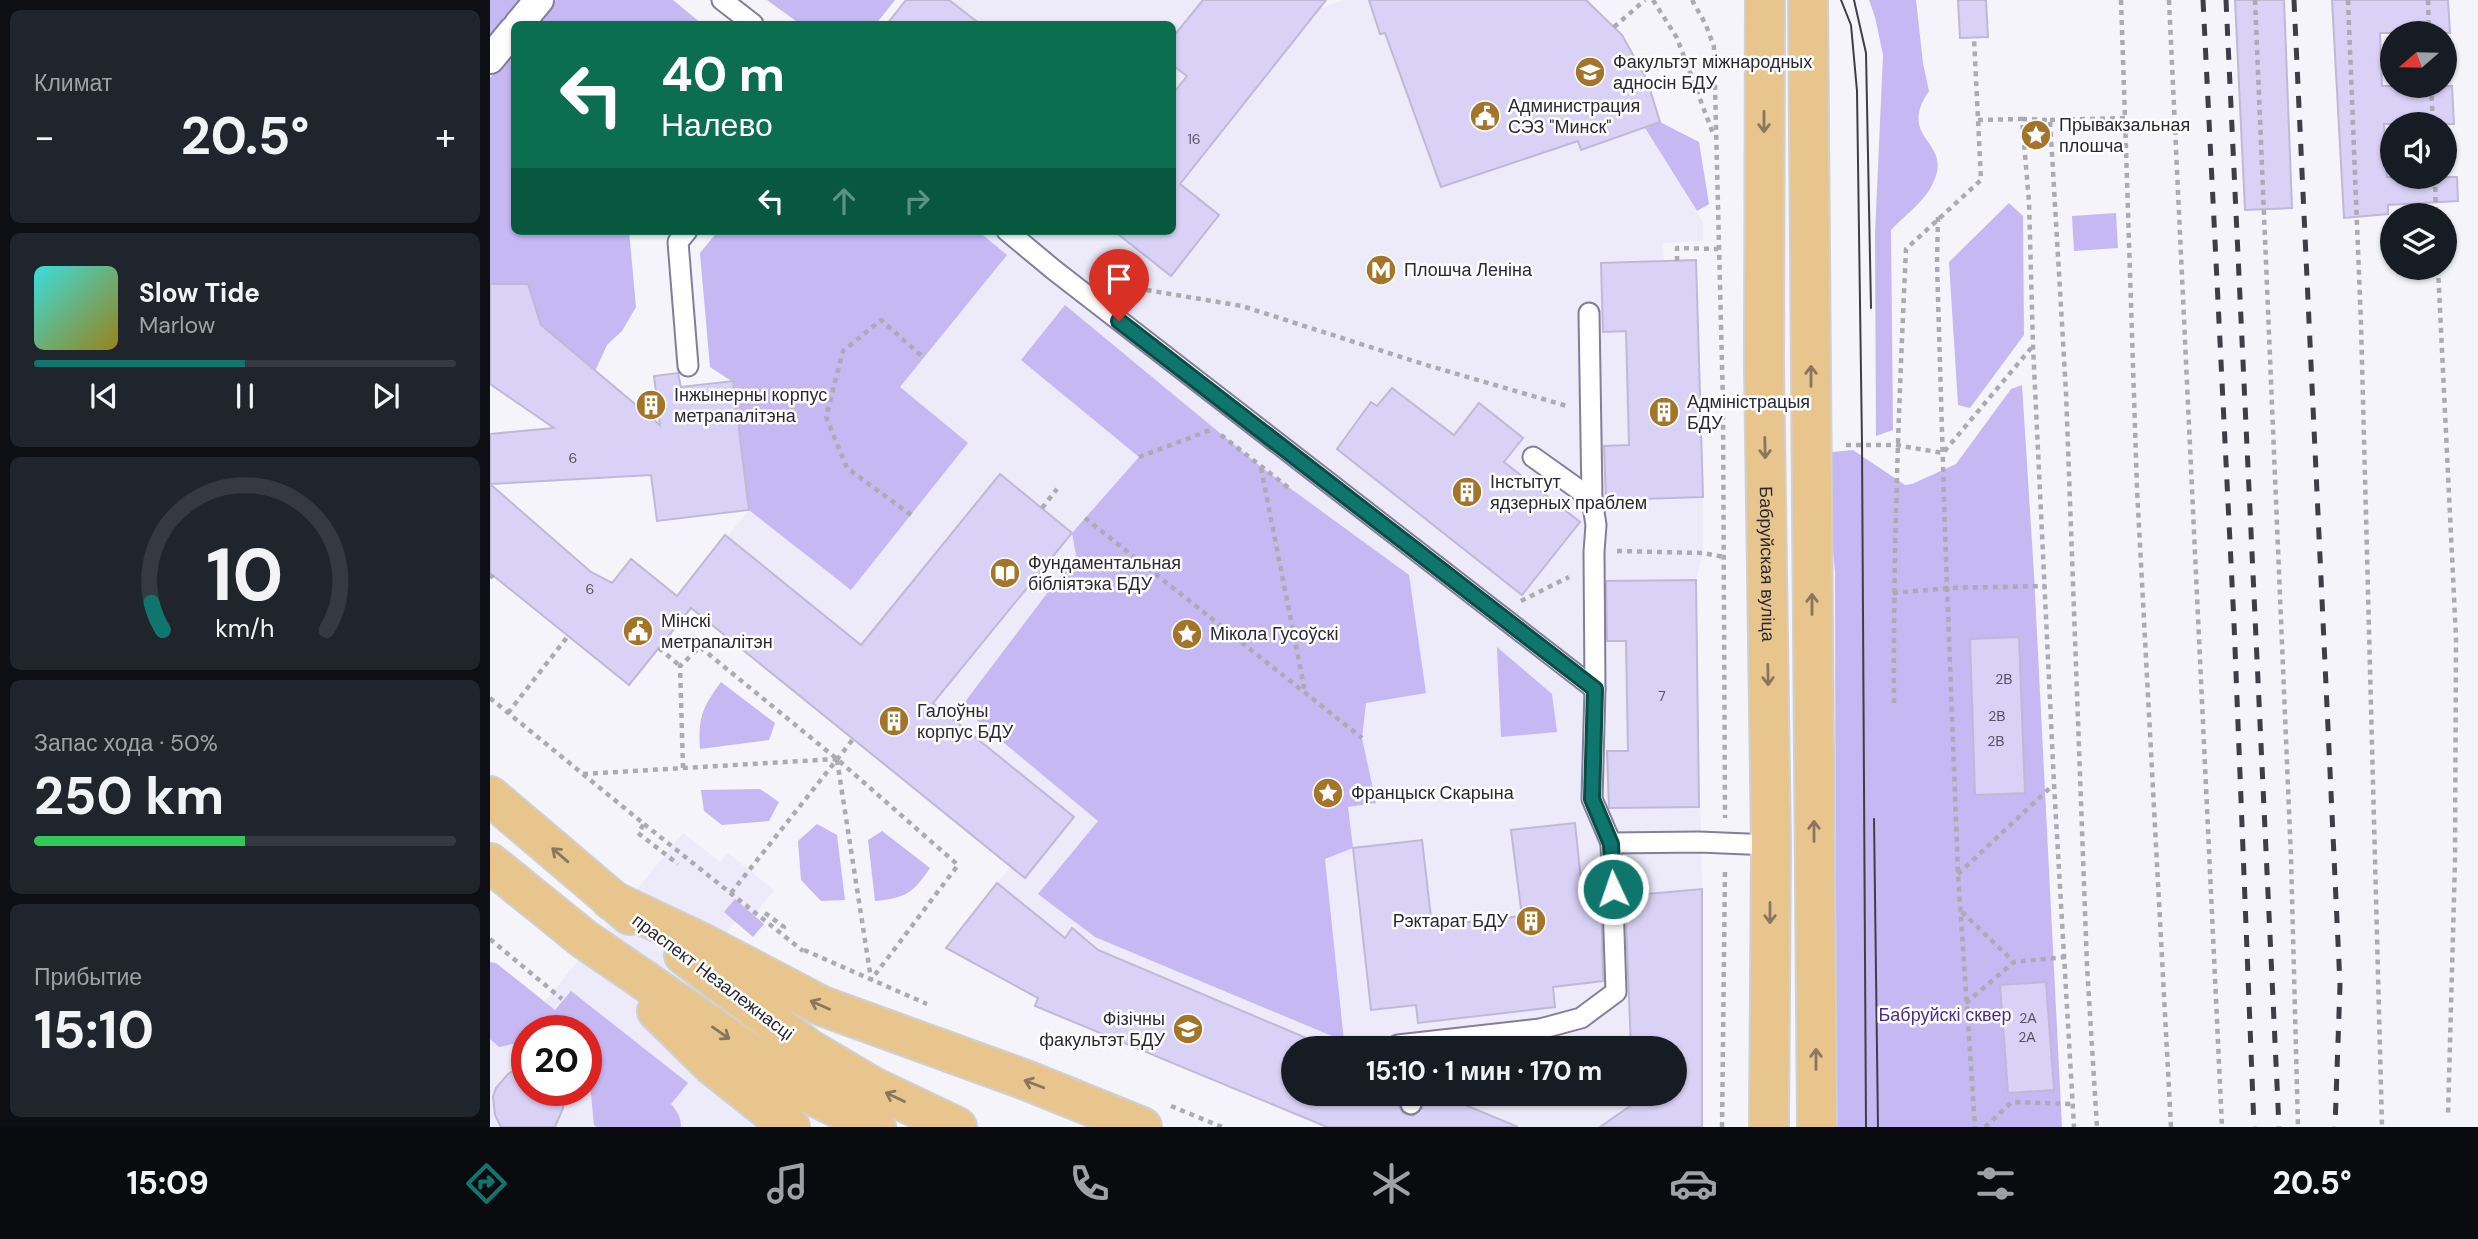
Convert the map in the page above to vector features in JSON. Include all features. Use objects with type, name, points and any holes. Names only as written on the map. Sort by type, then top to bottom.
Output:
[{"type":"main road","name":"Бабруйская вуліца","points":[[1765,0],[1764,367],[1771,845],[1769,1127]]},
{"type":"main road","points":[[1808,0],[1817,1127]]},
{"type":"main road","name":"праспект Незалежнасці","points":[[490,796],[611,900],[809,1049],[873,1087],[957,1127]]},
{"type":"main road","points":[[490,863],[584,939],[810,1094],[876,1127]]},
{"type":"main road","points":[[611,900],[704,944],[822,1006],[1026,1080],[1142,1127]]},
{"type":"main road","points":[[584,939],[712,1065],[790,1127]]},
{"type":"street","points":[[522,21],[540,0]]},
{"type":"street","points":[[490,59],[511,34]]},
{"type":"lane","points":[[722,0],[749,21]]},
{"type":"lane","points":[[684,235],[678,242],[688,366]]},
{"type":"lane","points":[[1012,235],[1595,689]]},
{"type":"lane","points":[[1491,1036],[1540,1029],[1581,1018],[1616,992],[1611,844],[1592,799],[1596,525],[1592,499],[1588,313]]},
{"type":"lane","points":[[1533,457],[1592,499]]},
{"type":"lane","points":[[1611,844],[1771,845]]},
{"type":"path","points":[[1614,27],[1645,0]]},
{"type":"path","points":[[1653,0],[1677,37],[1715,140]]},
{"type":"path","points":[[1692,0],[1714,47],[1723,404],[1725,844],[1722,1127]]},
{"type":"path","points":[[2121,0],[2138,517],[2171,1127]]},
{"type":"path","points":[[2169,0],[2222,1127]]},
{"type":"path","points":[[2255,0],[2291,844],[2298,1127]]},
{"type":"path","points":[[2347,0],[2361,324],[2382,1127]]},
{"type":"path","points":[[2428,0],[2429,21]]},
{"type":"path","points":[[1894,703],[1896,445],[1906,248],[1981,180],[1974,38]]},
{"type":"path","points":[[1978,120],[2125,118]]},
{"type":"path","points":[[2022,119],[2029,202],[2033,346],[2054,784],[2074,1127]]},
{"type":"path","points":[[2050,120],[2066,392],[2087,967],[2097,1127]]},
{"type":"path","points":[[1938,217],[1937,263],[1958,874],[1975,1127]]},
{"type":"path","points":[[1677,261],[1677,248],[1718,249]]},
{"type":"path","points":[[2439,280],[2456,638],[2455,861],[2448,1115]]},
{"type":"path","points":[[1114,284],[1242,306],[1423,364],[1591,413]]},
{"type":"path","points":[[911,515],[847,468],[826,417],[843,351],[881,320],[924,358]]},
{"type":"path","points":[[1943,453],[2033,346]]},
{"type":"path","points":[[1139,457],[1213,429]]},
{"type":"path","points":[[1896,445],[1943,453]]},
{"type":"path","points":[[1261,467],[1305,692]]},
{"type":"path","points":[[1041,508],[1058,489]]},
{"type":"path","points":[[1085,518],[1362,738]]},
{"type":"path","points":[[1894,593],[1948,588],[2045,586]]},
{"type":"path","points":[[509,713],[568,636]]},
{"type":"path","points":[[680,666],[700,647],[837,759],[958,865],[872,980]]},
{"type":"path","points":[[659,648],[680,666],[683,768]]},
{"type":"path","points":[[490,698],[804,950],[930,1005]]},
{"type":"path","points":[[731,893],[854,738]]},
{"type":"path","points":[[582,774],[837,759]]},
{"type":"path","points":[[837,759],[872,980]]},
{"type":"path","points":[[1958,874],[2054,784]]},
{"type":"path","points":[[644,824],[638,833],[678,864]]},
{"type":"path","points":[[1961,911],[2014,962]]},
{"type":"path","points":[[765,913],[784,927],[780,932]]},
{"type":"path","points":[[490,939],[562,999]]},
{"type":"path","points":[[796,960],[804,950]]},
{"type":"path","points":[[1966,1003],[2014,962],[2064,957]]},
{"type":"path","points":[[1985,1127],[2012,1102],[2073,1104]]},
{"type":"shaded area","points":[[906,0],[1308,0],[1319,9],[1344,0],[1586,0],[1621,35],[1647,81],[1660,123],[1645,129],[1703,222],[1703,241],[1663,243],[1664,261],[1696,260],[1703,497],[1703,553],[1696,580],[1702,889],[1702,1127],[1327,1127],[1035,1006],[1038,997],[946,948],[1011,866],[677,596],[749,510],[733,382],[710,367],[700,253],[715,235],[1176,235],[1176,21],[889,21]]},
{"type":"shaded area","points":[[683,833],[720,862],[728,853],[774,890],[753,917],[744,910],[724,936],[765,1033],[763,1127],[490,1127],[490,965],[541,1006]]},
{"type":"green space","points":[[490,0],[525,0],[490,42]]},
{"type":"green space","points":[[556,0],[673,0],[698,21],[538,21]]},
{"type":"green space","points":[[767,0],[895,0],[878,21],[796,21]]},
{"type":"green space","points":[[1869,0],[1916,0],[1929,91],[1920,108],[1918,120],[1921,131],[1937,158],[1937,170],[1932,185],[1924,197],[1891,230],[1893,430],[1876,436],[1875,234],[1883,55]]},
{"type":"green space","points":[[511,53],[511,235],[629,235],[636,307],[622,331],[607,345],[595,371],[490,284],[490,78]]},
{"type":"green space","points":[[1660,122],[1699,142],[1709,204],[1697,211],[1645,128]]},
{"type":"green space","points":[[2009,203],[2023,216],[2024,335],[1970,408],[1958,405],[1949,262]]},
{"type":"green space","points":[[2116,213],[2118,248],[2074,251],[2072,216]]},
{"type":"green space","points":[[715,235],[983,235],[1007,255],[900,387],[968,443],[851,590],[749,510],[733,382],[710,367],[700,253]]},
{"type":"green space","points":[[1065,305],[1261,467],[1409,575],[1426,693],[1366,703],[1362,738],[1376,803],[1348,807],[1353,848],[1325,859],[1343,1036],[1332,1036],[1095,937],[1038,894],[1098,821],[961,707],[1076,555],[1072,533],[1139,457],[1021,360]]},
{"type":"green space","name":"Бабруйскі сквер","points":[[2022,385],[2062,1127],[1836,1127],[1835,572],[1832,542],[1832,452],[1853,450],[1905,485],[1912,484],[1956,464],[2011,389]]},
{"type":"green space","points":[[1497,647],[1552,694],[1557,732],[1501,737]]},
{"type":"green space","points":[[721,682],[775,723],[769,740],[700,749],[703,713]]},
{"type":"green space","points":[[760,789],[779,802],[769,821],[722,825],[704,811],[701,790]]},
{"type":"green space","points":[[817,824],[837,835],[845,900],[821,901],[801,880],[798,841]]},
{"type":"green space","points":[[882,831],[930,868],[908,893],[875,901],[868,840]]},
{"type":"green space","points":[[735,899],[764,924],[753,937],[724,912]]},
{"type":"green space","points":[[490,962],[496,963],[555,1010],[571,991],[602,1015],[511,1015],[511,1044],[499,1047],[490,1039]]},
{"type":"green space","points":[[602,1015],[688,1083],[671,1104],[678,1114],[681,1127],[594,1125],[592,1106],[602,1106]]},
{"type":"building","points":[[906,0],[949,0],[976,21],[889,21]]},
{"type":"building","points":[[1203,0],[1326,0],[1180,184],[1219,215],[1171,276],[1119,235],[1176,235],[1176,90],[1187,76],[1176,68],[1176,33]]},
{"type":"building","points":[[1369,0],[1586,0],[1622,35],[1647,80],[1660,122],[1581,150],[1578,141],[1441,187],[1385,33],[1380,34]]},
{"type":"building","points":[[1958,0],[1986,0],[1988,37],[1960,38]]},
{"type":"building","points":[[2235,0],[2284,0],[2292,208],[2245,210]]},
{"type":"building","points":[[2332,0],[2448,0],[2449,21],[2380,21],[2380,98],[2453,98],[2453,112],[2380,112],[2380,189],[2457,189],[2457,177],[2458,201],[2380,203],[2380,215],[2344,218]]},
{"type":"building","name":"Адміністрацыя БДУ","points":[[1696,260],[1703,497],[1606,500],[1604,446],[1629,445],[1626,331],[1603,332],[1601,263]]},
{"type":"building","name":"Інжынерны корпус метрапалітэна","points":[[490,284],[528,284],[541,325],[660,425],[654,376],[678,373],[681,387],[733,381],[749,510],[657,521],[651,475],[490,484],[490,434],[554,428],[490,384]]},
{"type":"building","name":"Інстытут ядзерных праблем","points":[[1392,388],[1454,435],[1479,403],[1523,438],[1504,462],[1580,522],[1522,595],[1337,449],[1371,402],[1377,406]]},
{"type":"building","name":"Галоўны корпус БДУ","points":[[1000,474],[1072,533],[933,703],[1074,817],[1025,878],[691,608],[629,685],[490,573],[490,484],[591,572],[612,583],[631,559],[677,596],[725,535],[861,645]]},
{"type":"building","points":[[1696,580],[1699,807],[1609,808],[1607,751],[1628,751],[1626,641],[1607,641],[1606,581]]},
{"type":"building","points":[[2019,637],[2025,793],[1975,795],[1970,639]]},
{"type":"building","name":"Рэктарат БДУ","points":[[1575,823],[1583,899],[1601,898],[1603,981],[1553,987],[1555,1007],[1418,1023],[1416,1005],[1371,1010],[1353,848],[1422,840],[1432,926],[1522,916],[1511,830]]},
{"type":"building","name":"Фізічны факультэт БДУ","points":[[997,883],[1065,938],[1072,928],[1098,950],[1302,1036],[1281,1036],[1281,1106],[1399,1106],[1403,1113],[1413,1116],[1423,1106],[1468,1106],[1518,1127],[1327,1127],[1035,1006],[1038,998],[946,948]]},
{"type":"building","points":[[1702,889],[1702,1127],[1600,1127],[1630,1106],[1687,1106],[1687,1036],[1631,1036],[1625,896]]},
{"type":"building","points":[[2046,982],[2054,1090],[2008,1093],[2000,985]]},
{"type":"building","points":[[511,1072],[511,1106],[563,1106],[555,1127],[501,1127],[495,1115],[493,1097],[496,1088]]},
{"type":"tram line","points":[[1841,0],[1851,25],[1857,91],[1866,1127]]},
{"type":"tram line","points":[[1854,0],[1866,53],[1871,308]]},
{"type":"tram line","points":[[1874,819],[1878,1127]]},
{"type":"railway","points":[[2203,0],[2234,623],[2254,1127]]},
{"type":"railway","points":[[2226,0],[2279,1127]]},
{"type":"railway","points":[[2294,0],[2340,985],[2335,1127]]},
{"type":"place","name":"Факультэт міжнародных адносін БДУ","points":[[1590,72]]},
{"type":"place","name":"Администрация СЭЗ \"Минск\"","points":[[1485,116]]},
{"type":"place","name":"Прывакзальная плошча","points":[[2036,135]]},
{"type":"place","name":"Плошча Леніна","points":[[1381,270]]},
{"type":"place","name":"Інжынерны корпус метрапалітэна","points":[[651,405]]},
{"type":"place","name":"Адміністрацыя БДУ","points":[[1664,412]]},
{"type":"place","name":"Інстытут ядзерных праблем","points":[[1467,492]]},
{"type":"place","name":"Фундаментальная бібліятэка БДУ","points":[[1005,573]]},
{"type":"place","name":"Мінскі метрапалітэн","points":[[638,631]]},
{"type":"place","name":"Мікола Гусоўскі","points":[[1187,634]]},
{"type":"place","name":"Галоўны корпус БДУ","points":[[894,721]]},
{"type":"place","name":"Францыск Скарына","points":[[1328,793]]},
{"type":"place","name":"Рэктарат БДУ","points":[[1531,921]]},
{"type":"place","name":"Фізічны факультэт БДУ","points":[[1188,1029]]},
{"type":"route","points":[[1119,321],[1595,689],[1592,799],[1611,844],[1613,889]]}]
